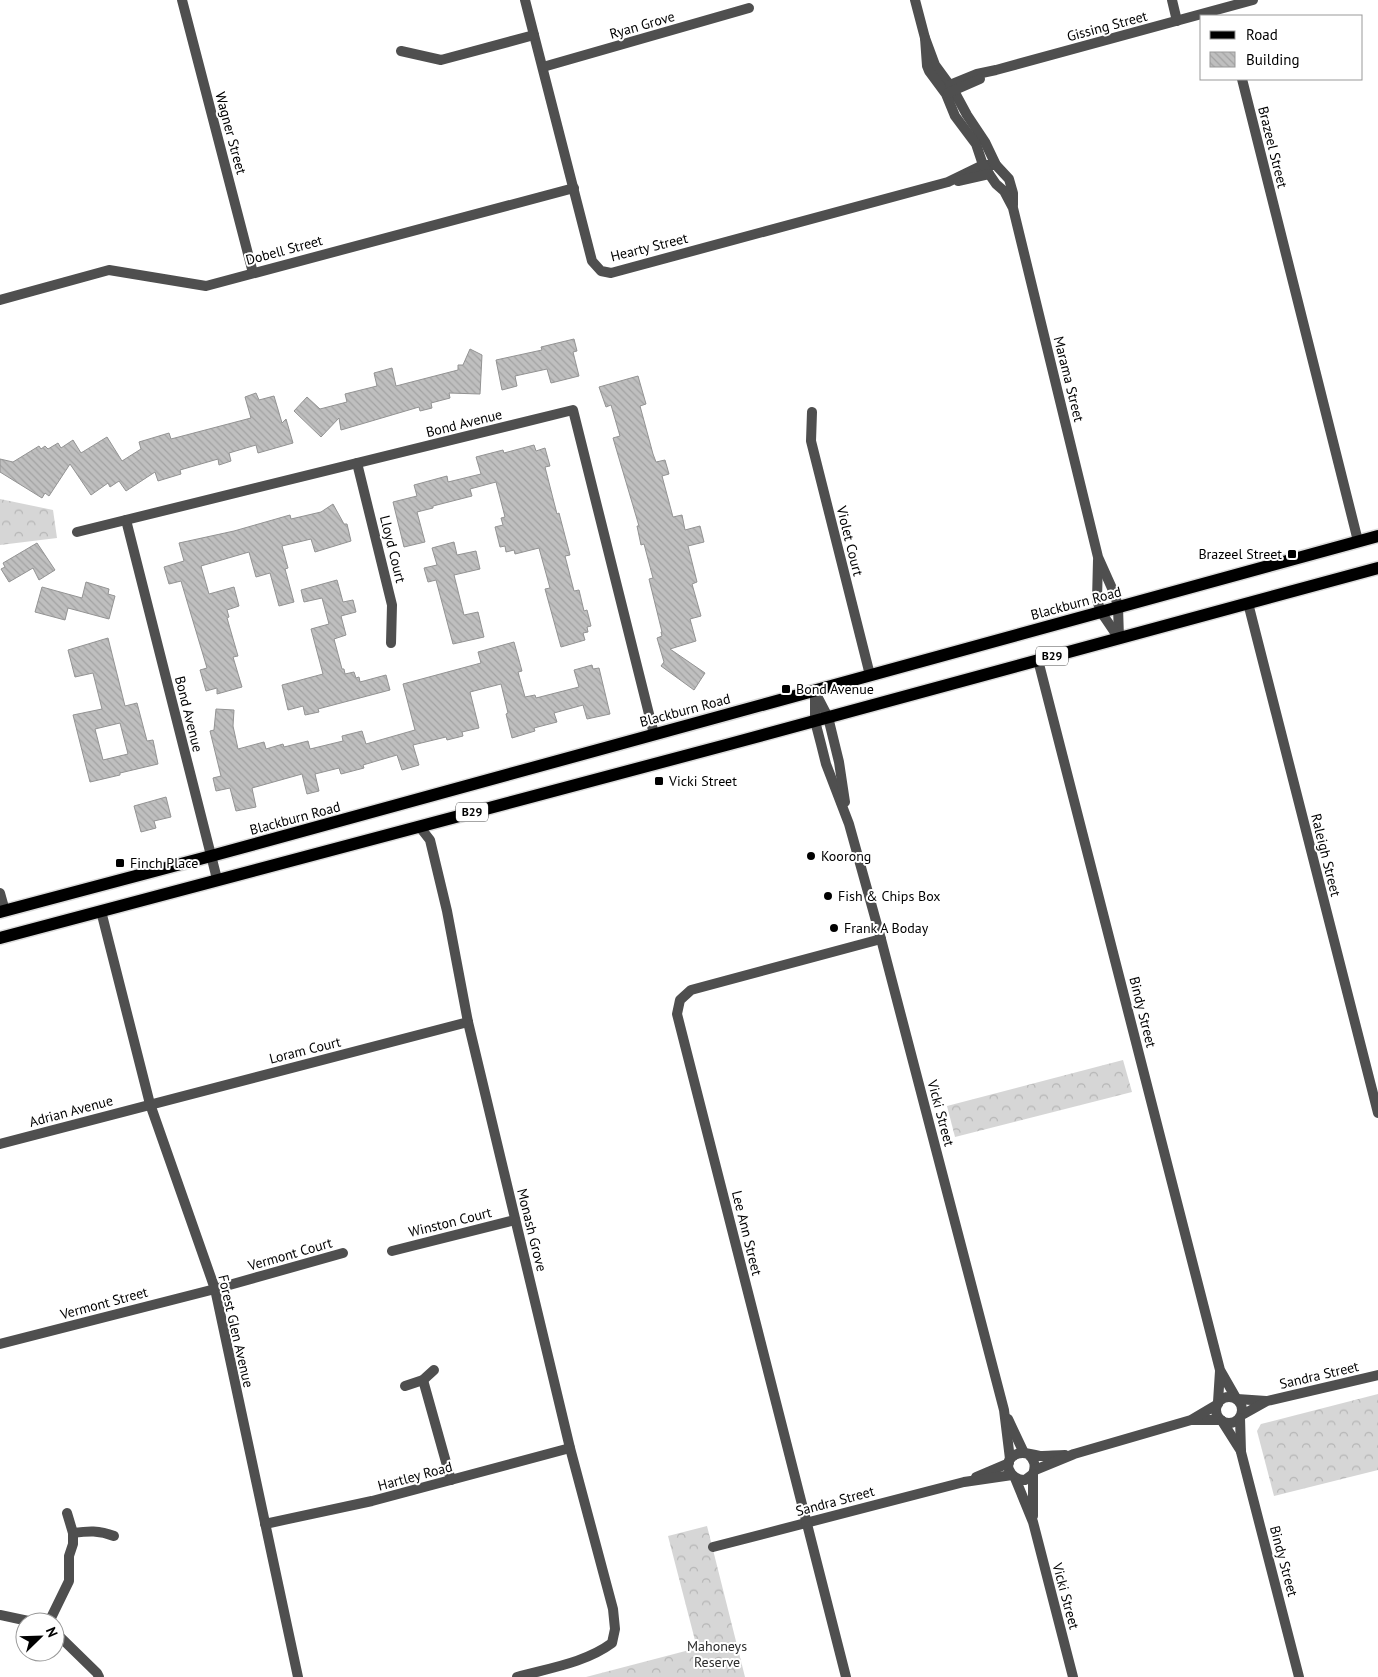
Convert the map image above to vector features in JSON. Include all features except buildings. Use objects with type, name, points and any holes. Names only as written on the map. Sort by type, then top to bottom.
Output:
[{"type":"main road","name":"Blackburn Road","points":[[2,912],[1378,536]]},
{"type":"main road","name":"B29","points":[[0,938],[815,721],[1378,568]]},
{"type":"street","name":"Wagner Street","points":[[182,0],[253,273]]},
{"type":"street","name":"Hearty Street","points":[[525,0],[592,261],[601,271],[611,273],[948,182],[965,180],[986,170]]},
{"type":"street","name":"Marama Street","points":[[915,0],[935,66],[985,142],[996,165],[1009,179],[1012,186],[1013,208],[1098,557],[1115,595],[1118,607],[1119,638]]},
{"type":"street","points":[[1172,0],[1177,21]]},
{"type":"street","name":"Gissing Street","points":[[1210,15],[1226,12],[1253,0]]},
{"type":"street","name":"Ryan Grove","points":[[542,67],[749,8]]},
{"type":"street","name":"Gissing Street","points":[[950,90],[977,74],[1177,21],[1200,17]]},
{"type":"street","points":[[401,51],[441,60],[534,35]]},
{"type":"street","name":"Brazeel Street","points":[[1242,80],[1358,541]]},
{"type":"street","name":"Marama Street","points":[[950,90],[954,116],[976,144],[986,170],[1004,191],[1013,208]]},
{"type":"street","points":[[986,170],[996,165]]},
{"type":"street","name":"Dobell Street","points":[[0,300],[109,270],[206,286],[574,188]]},
{"type":"street","name":"Bond Avenue","points":[[76,532],[573,410],[654,734]]},
{"type":"street","name":"Violet Court","points":[[812,412],[812,441],[870,675]]},
{"type":"street","name":"Lloyd Court","points":[[357,463],[392,605],[391,643]]},
{"type":"street","name":"Bond Avenue","points":[[126,520],[217,879]]},
{"type":"street","name":"Marama Street","points":[[1098,557],[1098,600],[1101,612]]},
{"type":"street","name":"Raleigh Street","points":[[1248,603],[1378,1113]]},
{"type":"street","points":[[1101,612],[1119,638]]},
{"type":"street","name":"Bindy Street","points":[[1038,660],[1220,1370],[1237,1398]]},
{"type":"street","name":"Vicki Street","points":[[815,690],[828,717],[839,762],[849,824]]},
{"type":"street","name":"Vicki Street","points":[[815,690],[815,721],[826,764],[849,824],[881,939],[1004,1410],[1009,1461]]},
{"type":"street","name":"Monash Grove","points":[[419,826],[430,840],[447,911],[468,1022],[515,1220],[570,1448],[613,1609],[615,1629],[612,1643],[600,1652],[586,1658],[517,1677]]},
{"type":"street","points":[[0,893],[2,912]]},
{"type":"street","name":"Forest Glen Avenue","points":[[101,911],[150,1104],[215,1289],[298,1677]]},
{"type":"street","name":"Lee Ann Street","points":[[846,1677],[677,1014],[680,1000],[691,990],[881,939]]},
{"type":"street","name":"Loram Court","points":[[150,1104],[468,1022]]},
{"type":"street","name":"Adrian Avenue","points":[[0,1144],[150,1104]]},
{"type":"street","name":"Winston Court","points":[[392,1251],[515,1220]]},
{"type":"street","name":"Vermont Court","points":[[215,1289],[343,1253]]},
{"type":"street","name":"Vermont Street","points":[[0,1344],[215,1289]]},
{"type":"street","points":[[405,1386],[423,1380],[434,1370]]},
{"type":"street","name":"Bindy Street","points":[[1218,1403],[1220,1370]]},
{"type":"street","name":"Sandra Street","points":[[1241,1416],[1267,1401],[1378,1375]]},
{"type":"street","points":[[423,1380],[451,1480]]},
{"type":"street","points":[[1225,1397],[1237,1398],[1242,1404],[1241,1416],[1233,1423],[1221,1420],[1216,1414],[1218,1403],[1225,1397]]},
{"type":"street","name":"Sandra Street","points":[[1237,1398],[1267,1401]]},
{"type":"street","name":"Sandra Street","points":[[713,1547],[964,1482],[1013,1477],[1025,1480],[1034,1472],[1074,1454],[1191,1420],[1218,1403]]},
{"type":"street","name":"Vicki Street","points":[[1004,1410],[1026,1454]]},
{"type":"street","name":"Bindy Street","points":[[1241,1416],[1241,1452],[1299,1677]]},
{"type":"street","name":"Sandra Street","points":[[1191,1420],[1221,1420]]},
{"type":"street","name":"Bindy Street","points":[[1221,1420],[1241,1452]]},
{"type":"street","name":"Hartley Road","points":[[265,1524],[372,1501],[570,1448]]},
{"type":"street","points":[[1026,1454],[1034,1461],[1034,1472]]},
{"type":"street","name":"Sandra Street","points":[[964,1482],[1009,1461],[1014,1455],[1074,1454]]},
{"type":"street","points":[[1009,1461],[1009,1472],[1013,1477]]},
{"type":"street","name":"Vicki Street","points":[[1033,1522],[1034,1472]]},
{"type":"street","name":"Vicki Street","points":[[1013,1477],[1033,1522],[1073,1677]]},
{"type":"street","points":[[54,1612],[70,1581],[69,1556],[73,1544],[73,1533],[67,1513]]},
{"type":"street","points":[[73,1533],[90,1530],[114,1536]]},
{"type":"street","points":[[0,1615],[15,1618]]},
{"type":"street","points":[[65,1642],[99,1677]]},
{"type":"green space","points":[[0,499],[53,510],[57,538],[0,545]]},
{"type":"green space","points":[[1123,1060],[1132,1092],[955,1137],[947,1106]]},
{"type":"green space","points":[[1378,1394],[1378,1470],[1274,1496],[1257,1431],[1261,1424]]},
{"type":"green space","name":"Mahoneys Reserve","points":[[707,1526],[745,1677],[586,1677],[697,1648],[668,1536]]},
{"type":"place","name":"Brazeel Street","points":[[1292,554]]},
{"type":"place","name":"Bond Avenue","points":[[786,689]]},
{"type":"place","name":"Vicki Street","points":[[659,781]]},
{"type":"place","name":"Koorong","points":[[811,856]]},
{"type":"place","name":"Finch Place","points":[[120,863]]},
{"type":"place","name":"Fish & Chips Box","points":[[828,896]]},
{"type":"place","name":"Frank A Boday","points":[[834,928]]}]
